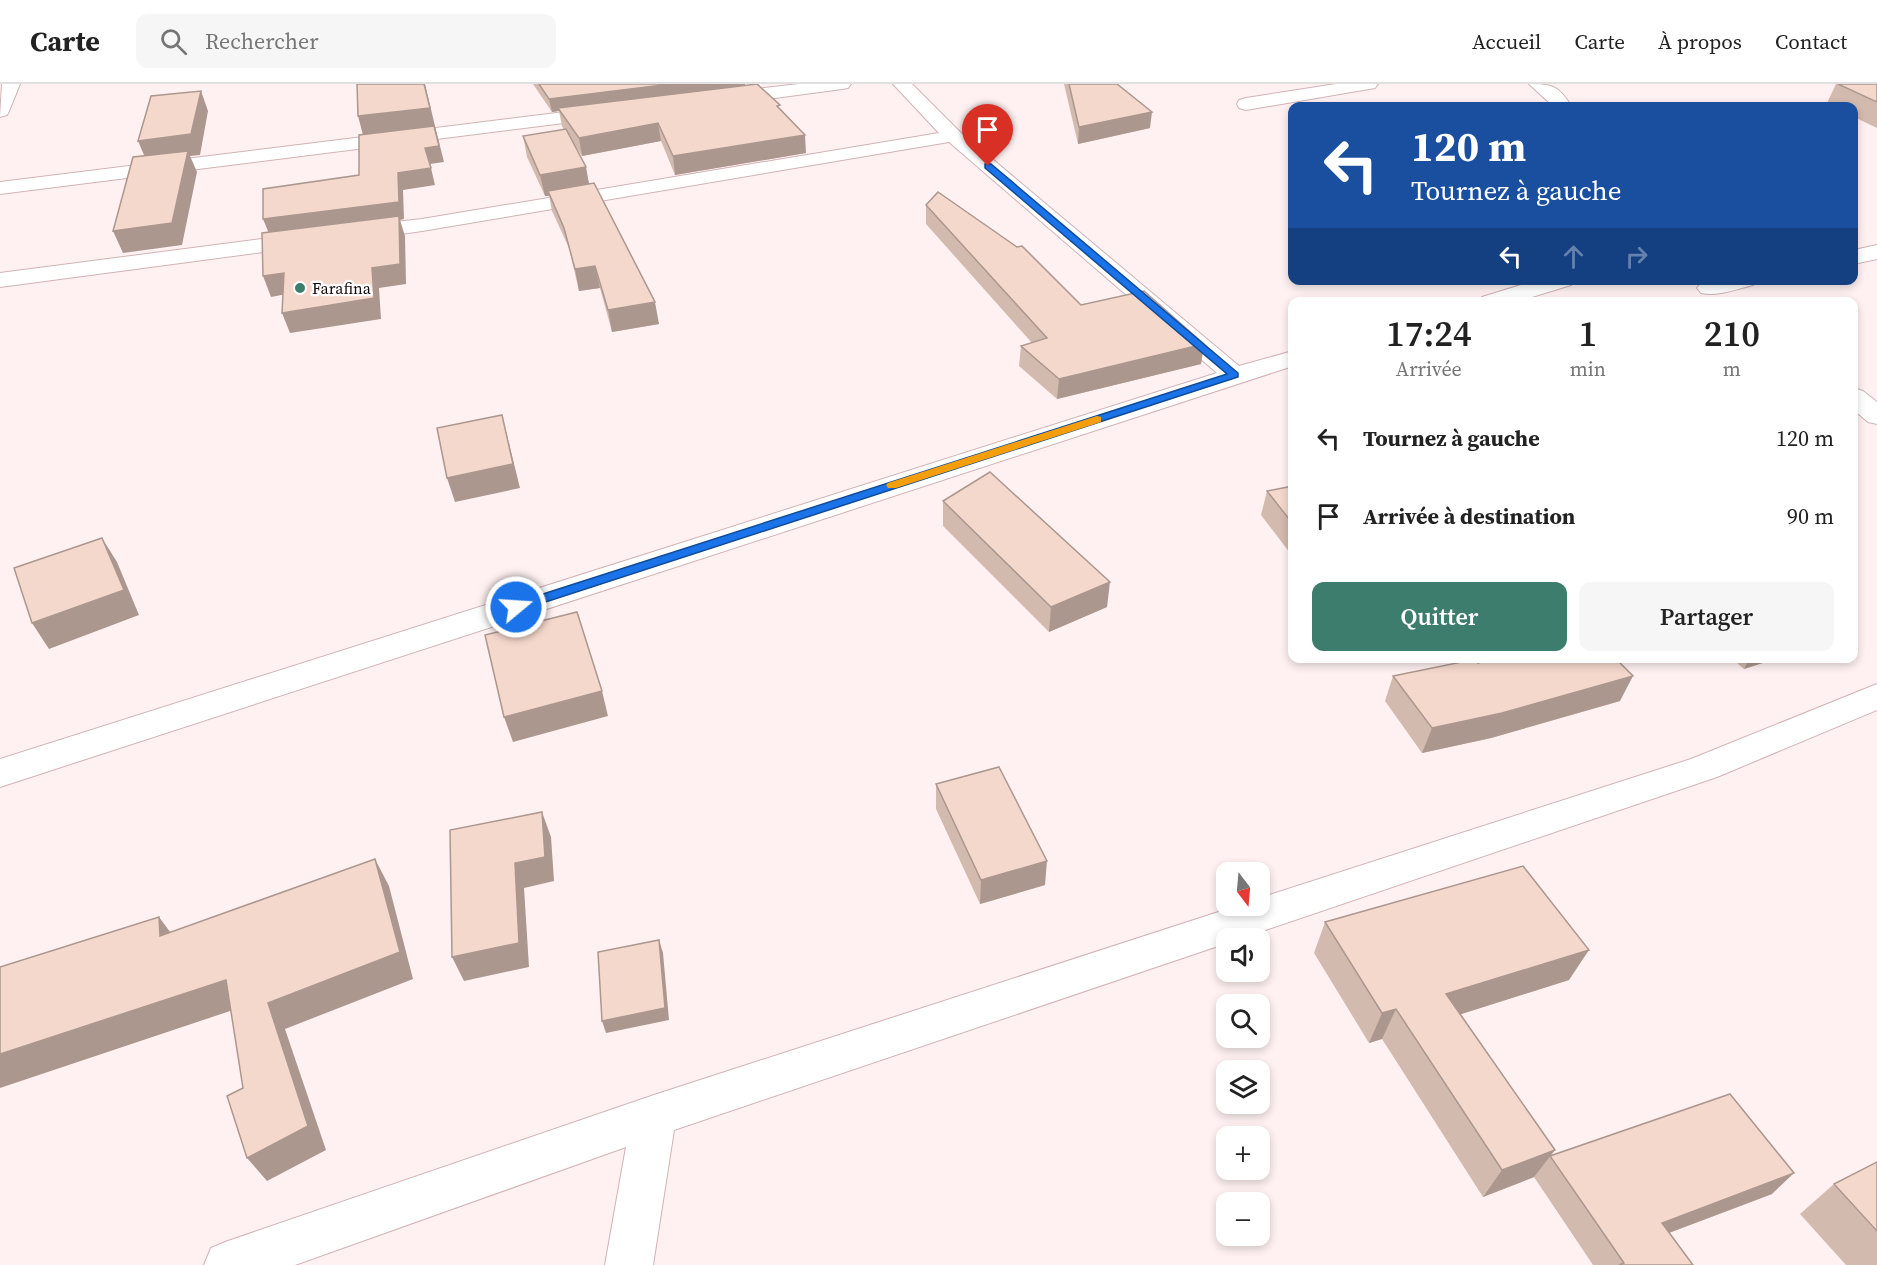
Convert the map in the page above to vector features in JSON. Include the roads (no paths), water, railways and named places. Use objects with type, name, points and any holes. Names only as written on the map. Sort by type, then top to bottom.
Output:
[{"type":"street","points":[[0,111],[11,84]]},
{"type":"street","points":[[700,101],[842,84]]},
{"type":"street","points":[[902,84],[953,136],[1235,375]]},
{"type":"street","points":[[1246,104],[1368,84]]},
{"type":"street","points":[[1538,84],[1560,102]]},
{"type":"street","points":[[0,188],[618,111]]},
{"type":"street","points":[[0,280],[422,225],[953,136]]},
{"type":"street","points":[[1858,256],[1877,252]]},
{"type":"street","points":[[1507,297],[1546,285]]},
{"type":"street","points":[[1712,290],[1728,285]]},
{"type":"street","points":[[0,773],[1288,359]]},
{"type":"street","points":[[1858,399],[1877,416]]},
{"type":"street","points":[[228,1265],[654,1116],[1704,768],[1877,696]]},
{"type":"street","points":[[629,1265],[654,1116]]},
{"type":"place","name":"Farafina","points":[[300,288]]}]
